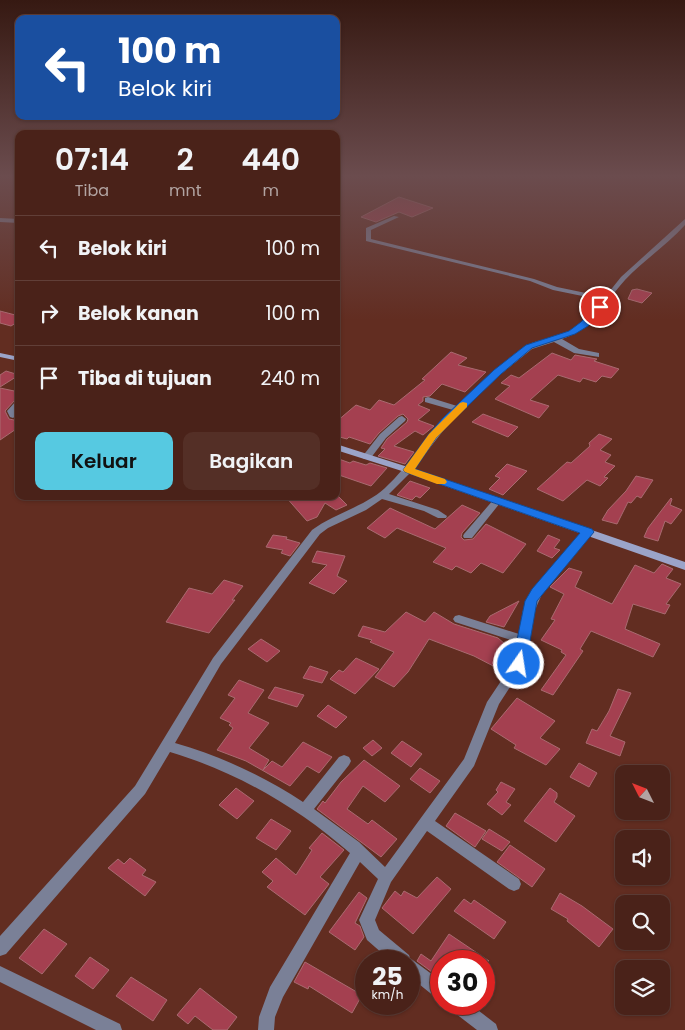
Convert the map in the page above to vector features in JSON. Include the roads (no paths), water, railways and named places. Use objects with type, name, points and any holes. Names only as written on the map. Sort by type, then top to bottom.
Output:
[{"type":"main road","points":[[0,354],[15,358]]},
{"type":"main road","points":[[340,448],[685,566]]},
{"type":"street","points":[[381,224],[368,230],[368,240],[532,280],[555,288],[606,299]]},
{"type":"street","points":[[0,948],[135,796],[154,769],[176,748],[217,661],[275,588],[307,542],[324,526],[388,498],[432,436],[498,372],[525,350],[558,341],[584,324],[623,278],[682,224]]},
{"type":"street","points":[[558,341],[577,351],[596,355]]},
{"type":"street","points":[[428,400],[459,409]]},
{"type":"street","points":[[13,415],[11,410],[15,406]]},
{"type":"street","points":[[367,457],[383,436],[402,419]]},
{"type":"street","points":[[388,498],[424,506],[442,516]]},
{"type":"street","points":[[468,536],[496,501]]},
{"type":"street","points":[[390,950],[373,936],[367,920],[386,877],[469,762],[493,702],[519,664],[531,601],[588,532]]},
{"type":"street","points":[[459,618],[524,640]]},
{"type":"street","points":[[176,748],[249,776],[304,810],[349,843],[386,877]]},
{"type":"street","points":[[304,810],[344,761]]},
{"type":"street","points":[[425,822],[514,884]]},
{"type":"street","points":[[266,1030],[267,1017],[276,993],[358,852]]},
{"type":"street","points":[[420,975],[430,982]]},
{"type":"street","points":[[5,977],[114,1030]]},
{"type":"street","points":[[471,1015],[490,1030]]}]
